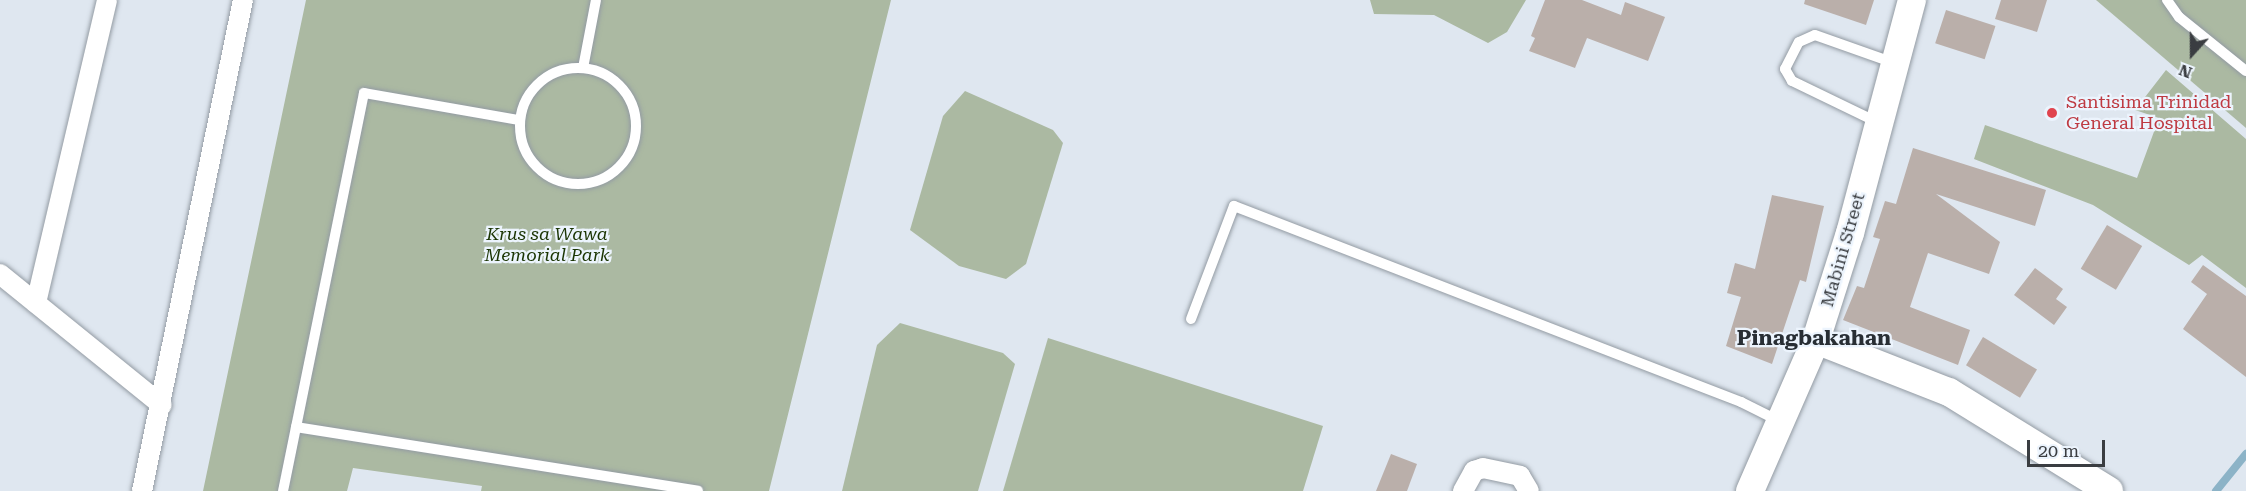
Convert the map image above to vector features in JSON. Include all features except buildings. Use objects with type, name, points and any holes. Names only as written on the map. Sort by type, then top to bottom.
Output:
[{"type":"main road","name":"Mabini Street","points":[[1750,491],[1816,340],[1912,0]]},
{"type":"main road","points":[[1816,340],[1949,392],[2109,491]]},
{"type":"street","points":[[36,303],[107,0]]},
{"type":"street","points":[[142,491],[162,405],[243,0]]},
{"type":"street","points":[[0,274],[162,405]]},
{"type":"street","points":[[1463,491],[1474,471],[1483,468],[1520,476],[1529,491]]},
{"type":"lane","points":[[583,68],[596,0]]},
{"type":"lane","points":[[2167,0],[2179,17],[2246,70]]},
{"type":"lane","points":[[1879,123],[1792,81],[1785,69],[1799,42],[1815,35],[1895,63]]},
{"type":"lane","points":[[583,68],[616,82],[628,96],[635,113],[636,131],[632,149],[608,176],[572,184],[539,170],[520,139],[519,120],[523,103],[547,75],[565,69],[583,68]]},
{"type":"lane","points":[[283,491],[364,93],[519,120]]},
{"type":"lane","points":[[1191,320],[1234,206],[1741,402],[1782,422]]},
{"type":"lane","points":[[296,427],[698,491]]},
{"type":"green space","name":"Krus sa Wawa Memorial Park","points":[[306,0],[891,0],[769,491],[481,491],[482,486],[353,468],[347,491],[203,491]]},
{"type":"green space","points":[[1370,0],[1526,0],[1507,32],[1488,43],[1434,15],[1374,14]]},
{"type":"green space","points":[[2096,0],[2246,0],[2246,128]]},
{"type":"green space","points":[[2166,70],[2246,139],[2246,288],[2202,255],[2189,265],[2093,205],[1974,159],[1985,125],[2137,178],[2159,118],[2135,110]]},
{"type":"green space","points":[[965,91],[1053,130],[1063,143],[1026,264],[1006,279],[959,266],[910,230],[943,116]]},
{"type":"green space","points":[[900,323],[1003,353],[1015,364],[978,491],[842,491],[877,345]]},
{"type":"green space","points":[[1048,338],[1323,426],[1303,491],[1003,491]]},
{"type":"waterway","points":[[2216,491],[2246,454]]},
{"type":"place","name":"Santisima Trinidad General Hospital","points":[[2052,113]]},
{"type":"district","name":"Pinagbakahan","points":[[1814,338]]}]
